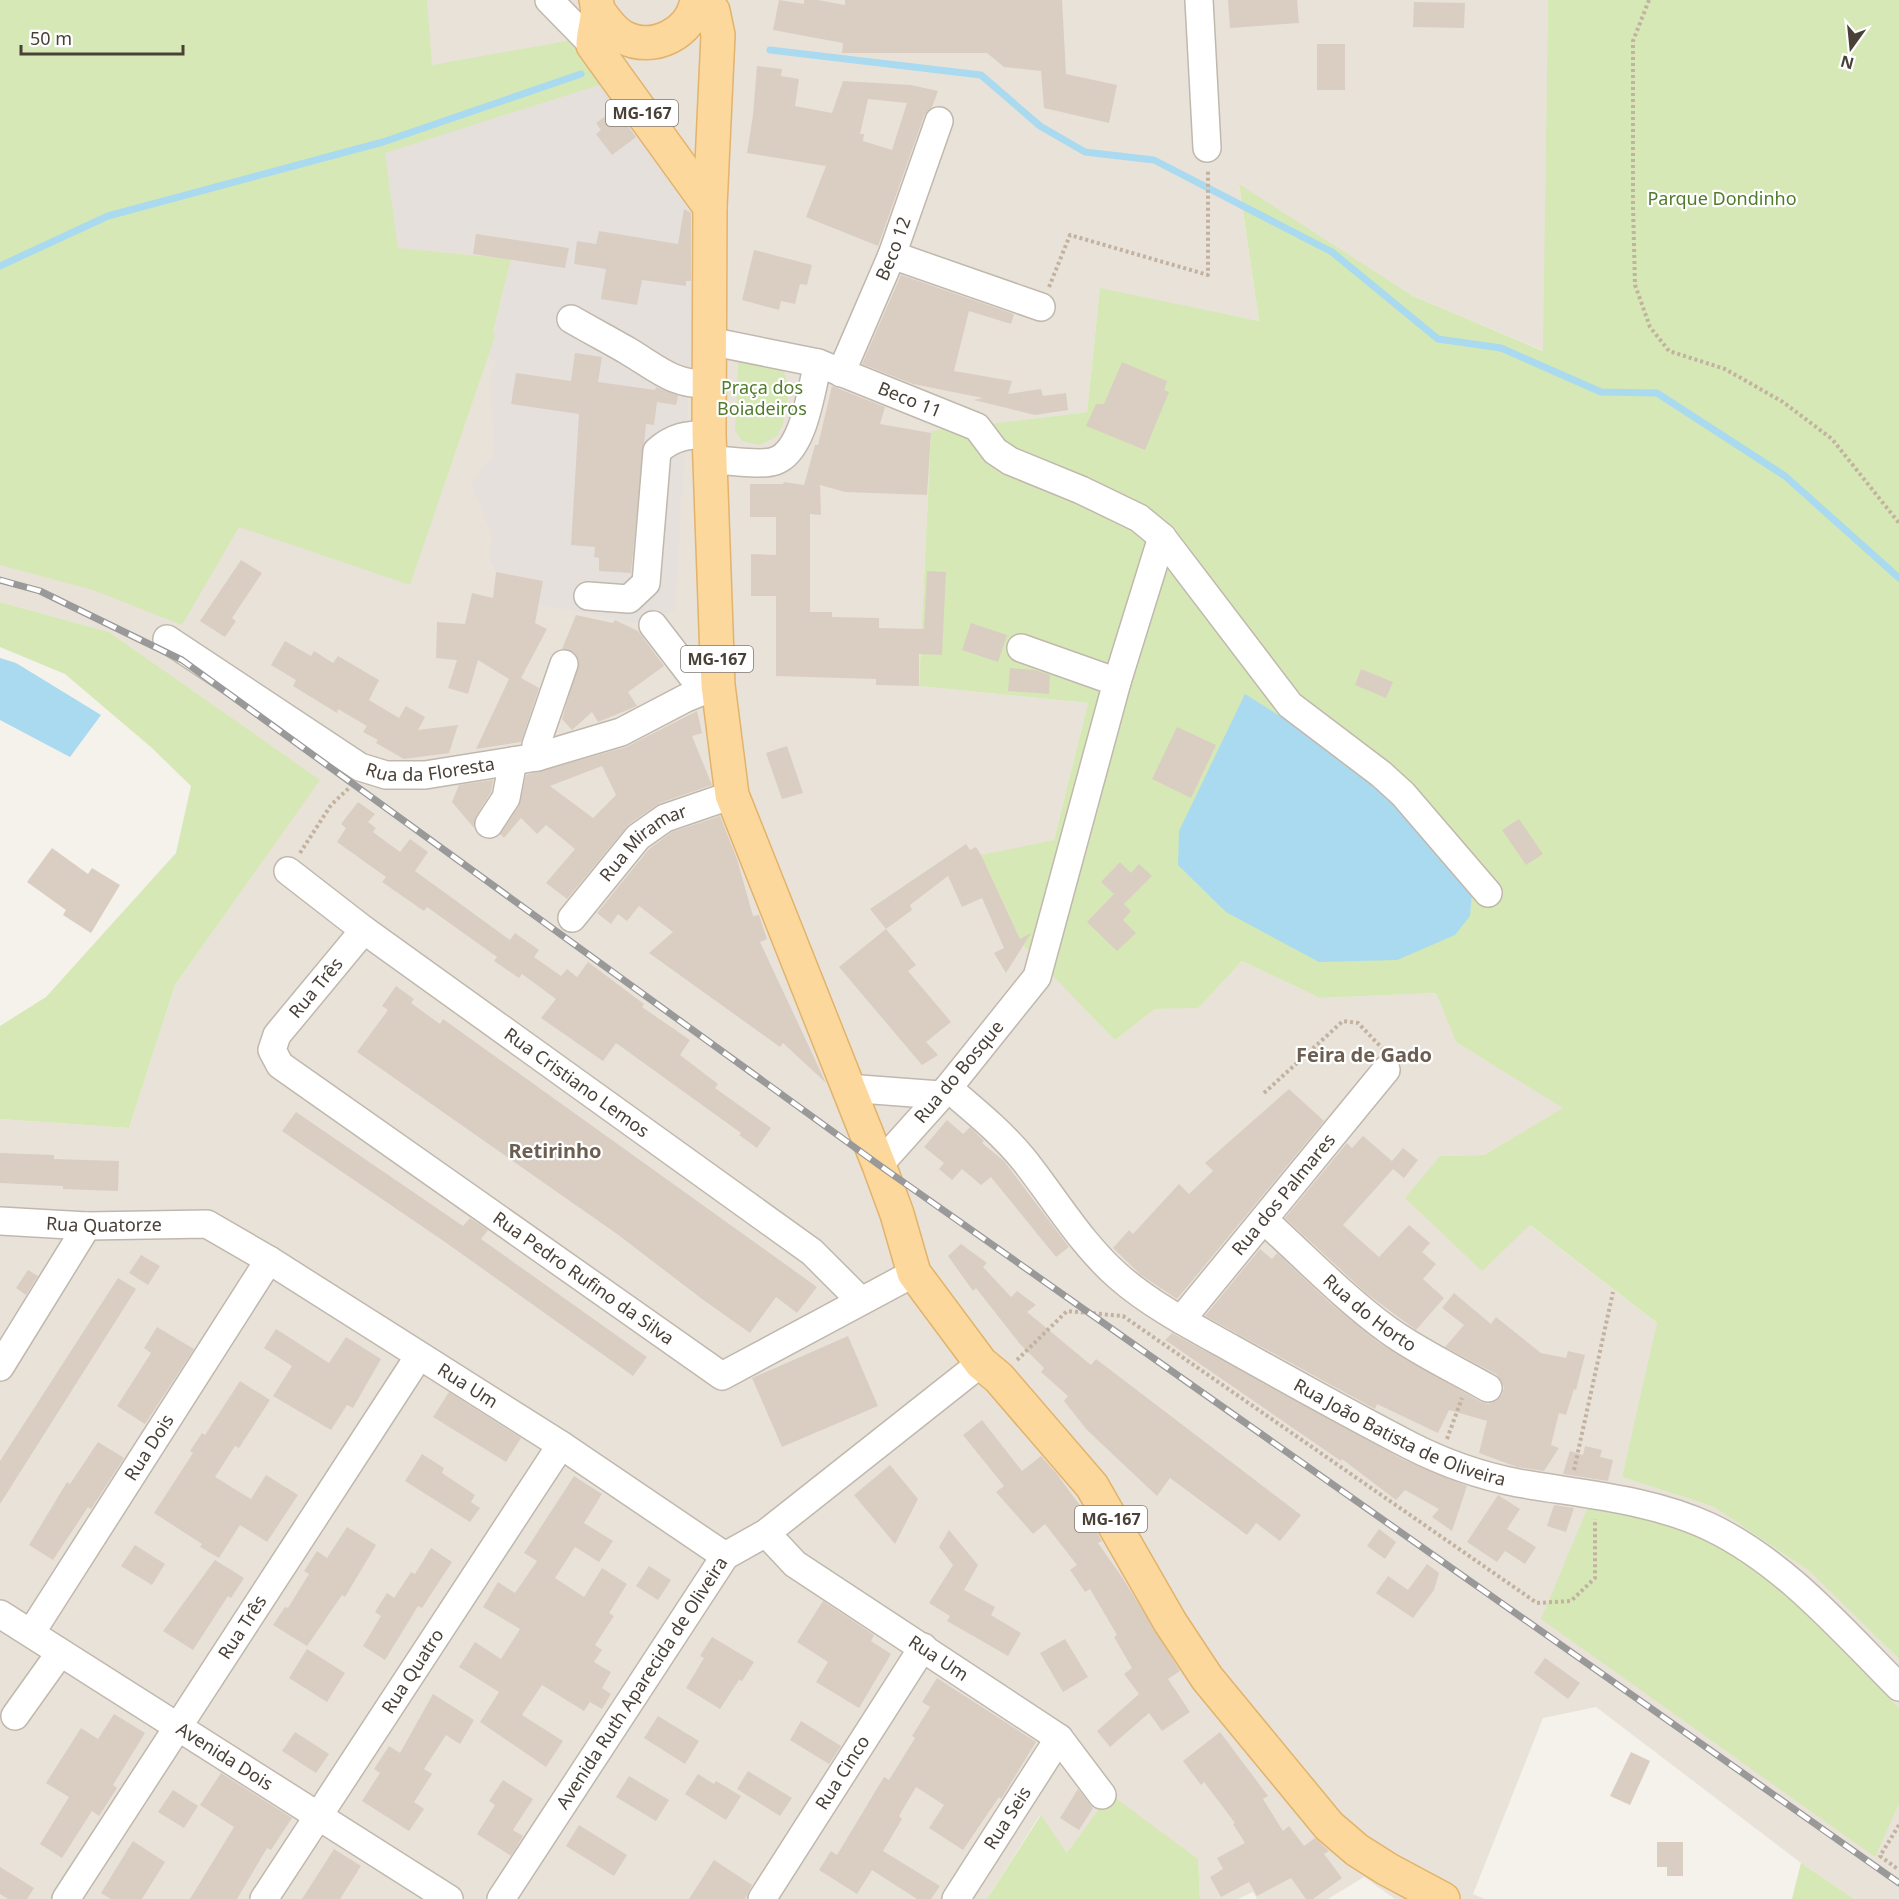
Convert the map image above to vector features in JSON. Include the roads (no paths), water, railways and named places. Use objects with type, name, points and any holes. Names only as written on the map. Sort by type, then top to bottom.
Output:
[{"type":"main road","points":[[598,7],[610,27],[624,38],[641,42],[658,41],[674,35],[687,23],[697,0]]},
{"type":"main road","points":[[705,0],[713,11],[718,35]]},
{"type":"main road","name":"MG-167","points":[[734,0],[718,35],[710,207],[709,341],[710,688],[732,795],[879,1165],[897,1214],[914,1273],[990,1370],[1092,1486],[1170,1622],[1207,1678],[1329,1826],[1377,1863],[1443,1899]]},
{"type":"main road","points":[[593,45],[593,28],[598,7]]},
{"type":"main road","name":"MG-167","points":[[593,45],[710,207]]},
{"type":"street","points":[[1199,0],[1207,148]]},
{"type":"street","name":"MG-167","points":[[551,2],[584,13],[598,7]]},
{"type":"street","name":"MG-167","points":[[551,2],[593,45]]},
{"type":"street","name":"Beco 12","points":[[830,368],[892,255],[939,121]]},
{"type":"street","points":[[892,255],[1041,307]]},
{"type":"street","points":[[571,319],[632,353],[656,371],[689,384],[710,384]]},
{"type":"street","name":"Beco 11","points":[[709,341],[830,368],[977,427],[995,451],[1010,461],[1081,489],[1139,518],[1162,537]]},
{"type":"street","points":[[588,596],[629,599],[646,583],[657,451],[671,439],[685,435],[710,447],[774,461],[788,454],[799,438],[830,368]]},
{"type":"street","points":[[1022,648],[1117,682],[1162,537]]},
{"type":"street","points":[[1162,537],[1290,705],[1381,774],[1403,794],[1488,893]]},
{"type":"street","points":[[653,625],[710,688]]},
{"type":"street","name":"Rua da Floresta","points":[[167,639],[360,766],[386,775],[425,775],[525,759],[621,732],[710,688]]},
{"type":"street","points":[[489,824],[506,798],[525,759],[536,745],[564,664]]},
{"type":"street","name":"Rua do Bosque","points":[[879,1165],[944,1092],[1037,977],[1117,682]]},
{"type":"street","name":"Rua Miramar","points":[[572,918],[638,837],[665,818],[732,795]]},
{"type":"street","name":"Rua Cristiano Lemos","points":[[288,871],[364,930],[812,1252],[861,1300]]},
{"type":"street","name":"Rua Três","points":[[272,1050],[277,1035],[364,930]]},
{"type":"street","name":"Rua Pedro Rufino da Silva","points":[[272,1050],[280,1065],[722,1376],[914,1273]]},
{"type":"street","name":"Rua dos Palmares","points":[[1181,1320],[1386,1070]]},
{"type":"street","points":[[847,1088],[944,1092]]},
{"type":"street","name":"Rua João Batista de Oliveira","points":[[944,1092],[999,1132],[1023,1159],[1097,1254],[1120,1278],[1181,1320],[1310,1392],[1440,1460],[1515,1482],[1582,1493],[1660,1510],[1708,1526],[1757,1554],[1797,1586],[1899,1687]]},
{"type":"street","name":"Rua do Horto","points":[[1264,1220],[1355,1304],[1389,1330],[1427,1356],[1479,1383]]},
{"type":"street","name":"Rua Quatorze","points":[[0,1221],[87,1226],[207,1224]]},
{"type":"street","name":"Rua Um","points":[[207,1224],[269,1260],[561,1445],[725,1556]]},
{"type":"street","points":[[0,1367],[87,1226]]},
{"type":"street","name":"Rua Dois","points":[[31,1633],[269,1260]]},
{"type":"street","name":"Rua Três","points":[[66,1899],[419,1356]]},
{"type":"street","name":"Avenida Ruth Aparecida de Oliveira","points":[[501,1899],[725,1556],[766,1533],[990,1370]]},
{"type":"street","name":"Rua Quatro","points":[[264,1899],[561,1445]]},
{"type":"street","name":"Rua Um","points":[[766,1533],[795,1564],[1059,1738],[1102,1795]]},
{"type":"street","name":"Avenida Dois","points":[[0,1614],[180,1726],[449,1899]]},
{"type":"street","name":"Rua Cinco","points":[[762,1899],[923,1647]]},
{"type":"street","points":[[15,1716],[60,1653]]},
{"type":"street","name":"Rua Seis","points":[[956,1899],[1059,1738]]},
{"type":"water","points":[[0,658],[16,663],[101,715],[70,757],[0,720]]},
{"type":"water","points":[[1245,694],[1364,769],[1472,892],[1470,916],[1455,935],[1397,960],[1319,962],[1226,912],[1178,865],[1179,831]]},
{"type":"waterway","points":[[770,50],[981,75],[1040,126],[1085,152],[1154,160],[1332,252],[1438,339],[1501,348],[1601,392],[1657,393],[1785,476],[1899,578]]},
{"type":"waterway","points":[[0,266],[108,216],[383,142],[581,74]]},
{"type":"railway","points":[[0,580],[40,591],[182,660],[879,1165],[1899,1883]]},
{"type":"district","name":"Feira de Gado","points":[[1364,1055]]},
{"type":"district","name":"Retirinho","points":[[555,1151]]},
{"type":"park label","name":"Parque Dondinho","points":[[1722,199]]},
{"type":"park label","name":"Praça dos Boiadeiros","points":[[762,398]]}]
